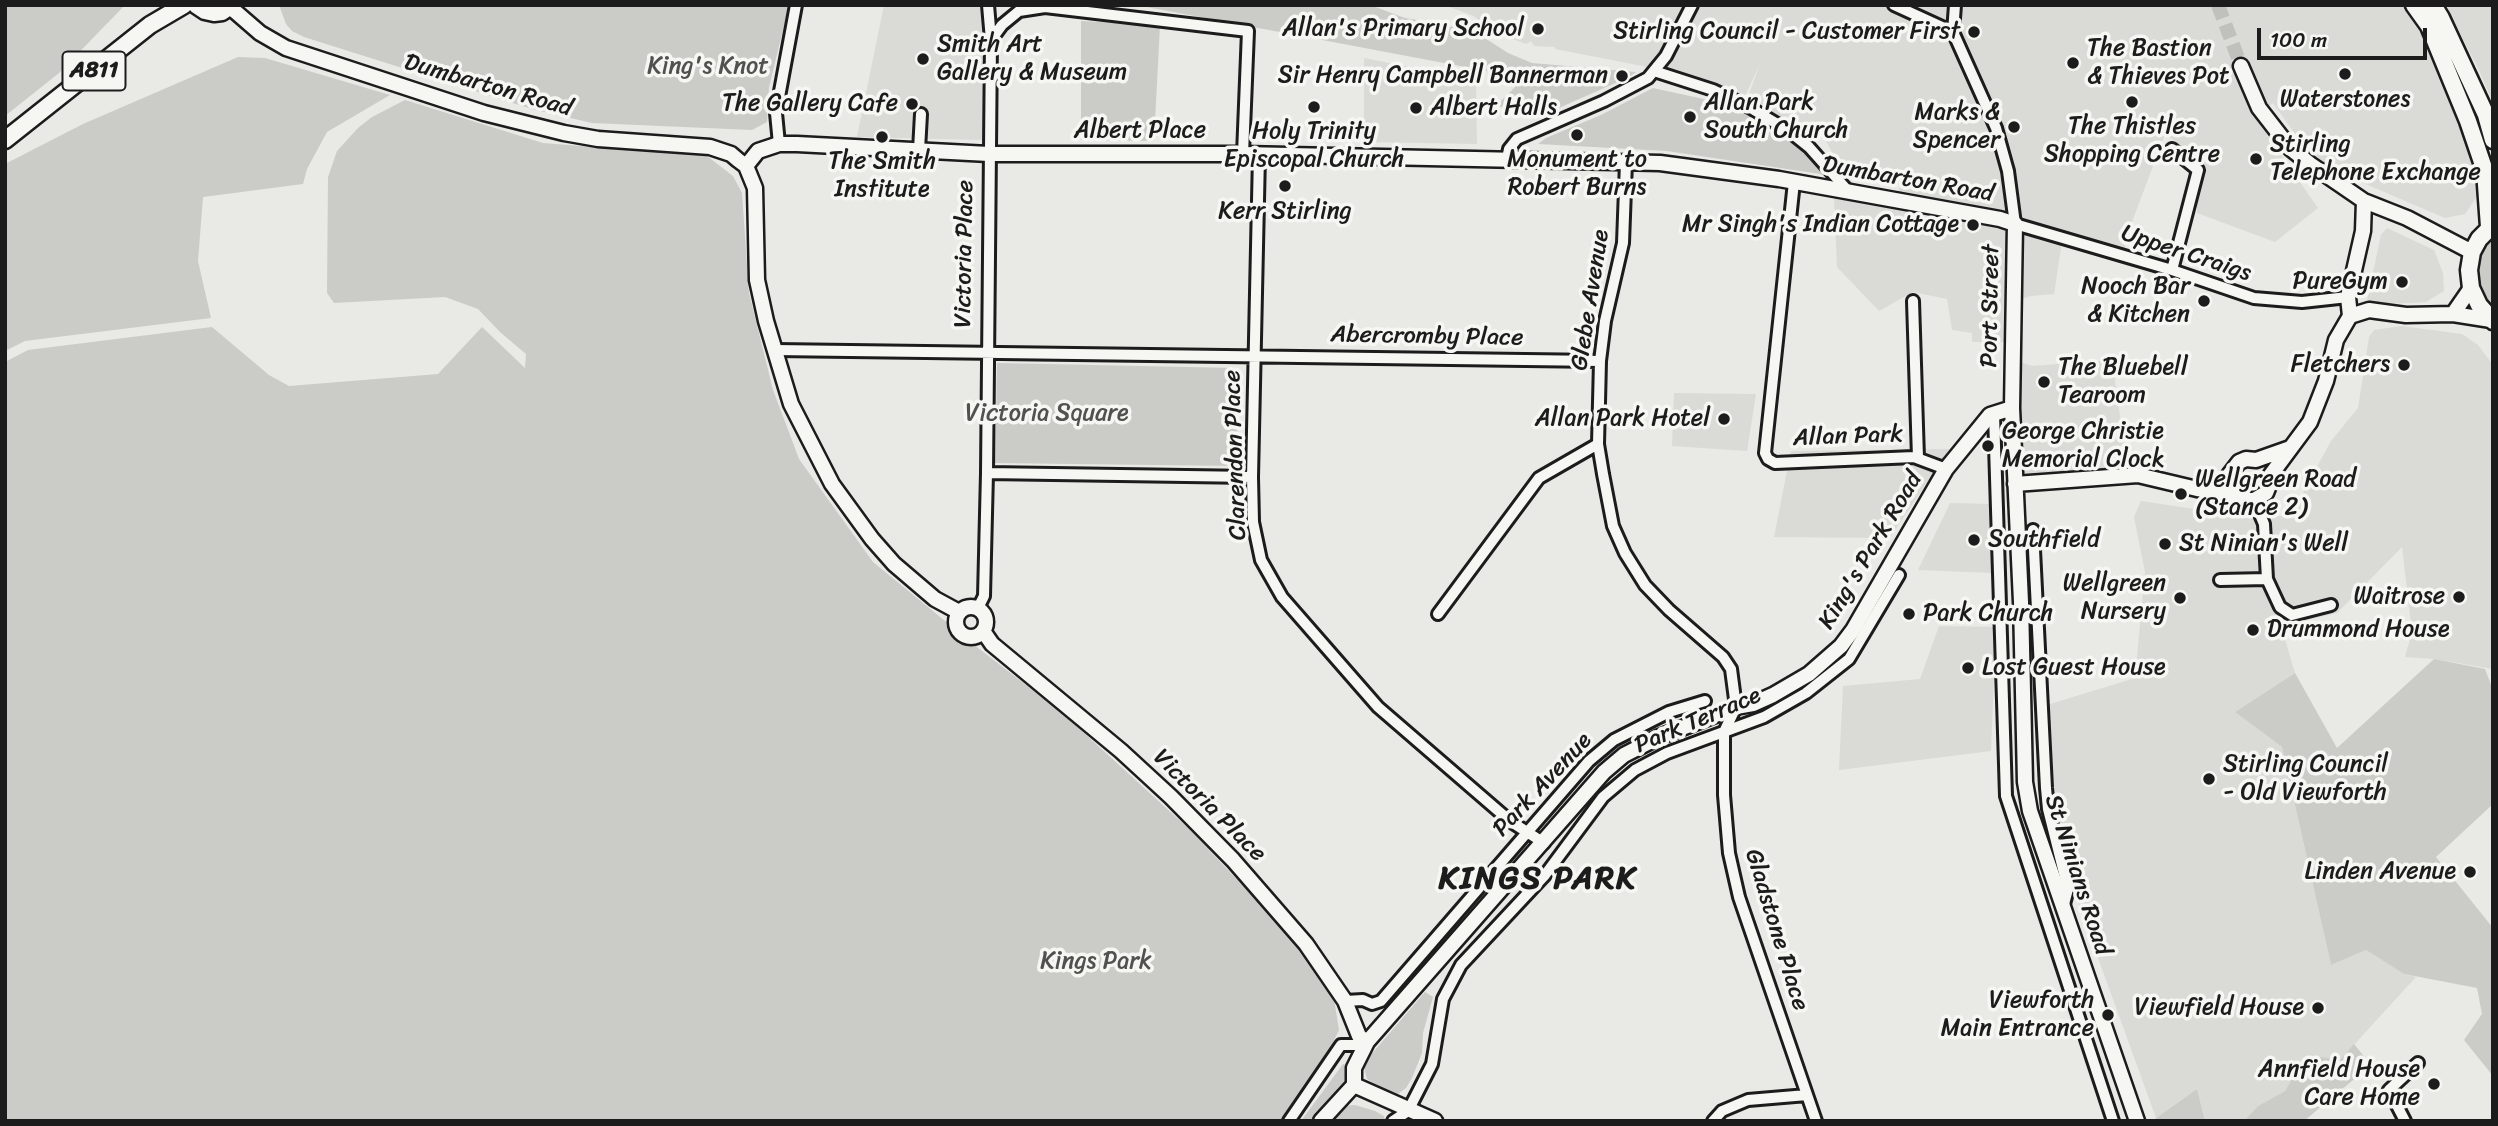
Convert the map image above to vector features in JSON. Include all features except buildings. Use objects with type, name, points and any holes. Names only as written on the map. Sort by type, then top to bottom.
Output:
[{"type":"main road","name":"A811","points":[[5,140],[150,26],[184,5]]},
{"type":"main road","points":[[196,5],[214,13],[231,6]]},
{"type":"main road","points":[[2414,5],[2430,26],[2468,121],[2484,171],[2491,226],[2472,252],[2469,270],[2471,288],[2479,305],[2492,320]]},
{"type":"main road","points":[[2433,5],[2486,115],[2493,140]]},
{"type":"street","points":[[796,5],[775,113],[779,145],[758,151],[746,166],[756,194],[757,280],[766,321],[792,404],[839,494],[894,564],[935,599],[959,612]]},
{"type":"street","name":"Victoria Place","points":[[987,354],[991,40],[988,5]]},
{"type":"street","points":[[1507,159],[1509,149],[1517,139],[1621,93],[1648,78],[1667,56],[1692,5]]},
{"type":"street","points":[[1894,5],[1953,32],[1955,5]]},
{"type":"street","name":"Dumbarton Road","points":[[231,6],[260,33],[286,48],[484,113],[598,139],[709,147],[731,154],[746,166]]},
{"type":"street","points":[[991,40],[1002,25],[1019,11],[1045,7],[1248,31],[1244,154]]},
{"type":"street","name":"Port Street","points":[[1953,32],[1996,128],[2008,172],[2015,224],[2012,382]]},
{"type":"street","points":[[2241,66],[2259,108],[2290,148],[2364,201],[2407,218],[2472,252]]},
{"type":"street","points":[[1654,71],[1713,90],[1749,107],[1789,131],[1809,147],[1849,192]]},
{"type":"street","points":[[919,150],[920,114]]},
{"type":"street","name":"Albert Place","points":[[779,145],[989,154],[1244,154],[1626,162]]},
{"type":"street","points":[[2172,149],[2198,170],[2172,270]]},
{"type":"street","name":"Clarendon Place","points":[[1259,155],[1252,477],[1254,522],[1261,560],[1282,597],[1378,707],[1510,821],[1544,843]]},
{"type":"street","name":"Dumbarton Road","points":[[1626,162],[1711,168],[2000,219],[2015,224]]},
{"type":"street","name":"Glebe Avenue","points":[[1626,162],[1623,243],[1605,321],[1600,361],[1598,444],[1613,526],[1625,553],[1645,585],[1723,657],[1731,669],[1736,707]]},
{"type":"street","name":"Allan Park","points":[[1794,182],[1765,453],[1768,459],[1775,463],[1918,458],[1946,469]]},
{"type":"street","points":[[2270,476],[2310,422],[2326,381],[2336,340],[2350,316],[2348,297],[2362,231],[2364,201]]},
{"type":"street","name":"Upper Craigs","points":[[2015,224],[2172,270],[2254,298],[2302,302],[2348,297]]},
{"type":"street","points":[[2453,314],[2471,288]]},
{"type":"street","points":[[1913,302],[1918,458]]},
{"type":"street","points":[[2350,316],[2369,310],[2406,315],[2453,314],[2492,320]]},
{"type":"street","points":[[775,350],[1254,355]]},
{"type":"street","points":[[978,608],[984,596],[987,354]]},
{"type":"street","name":"Abercromby Place","points":[[1254,355],[1600,361]]},
{"type":"street","name":"St Ninians Road","points":[[2012,382],[2025,782],[2030,811],[2136,1120]]},
{"type":"street","points":[[1946,469],[1980,426],[1994,414],[2012,408]]},
{"type":"street","points":[[1994,414],[2006,796],[2113,1121]]},
{"type":"street","points":[[1438,614],[1539,478],[1598,444]]},
{"type":"street","points":[[2197,489],[2230,475],[2239,462],[2246,459],[2256,460],[2290,449]]},
{"type":"street","points":[[2230,475],[2231,488],[2235,494],[2244,500],[2254,500],[2266,493],[2270,483],[2267,468],[2256,460]]},
{"type":"street","name":"King's Park Road","points":[[1354,1086],[1353,1068],[1366,1044],[1604,772],[1625,755],[1659,737],[1761,700],[1809,674],[1841,646],[1853,630],[1946,469]]},
{"type":"street","points":[[987,473],[1252,477]]},
{"type":"street","points":[[2015,484],[2139,475],[2197,489],[2235,494]]},
{"type":"street","points":[[2254,500],[2264,524],[2267,579],[2280,607],[2292,615],[2331,605]]},
{"type":"street","points":[[2034,530],[2046,788],[2068,889],[2063,908]]},
{"type":"street","name":"Park Terrace","points":[[1393,1121],[1408,1111],[1432,1064],[1443,999],[1461,965],[1545,875],[1602,797],[1635,771],[1667,753],[1764,718],[1806,693],[1849,659],[1899,575]]},
{"type":"street","points":[[2220,580],[2267,579]]},
{"type":"street","points":[[2021,602],[2037,601]]},
{"type":"street","points":[[968,607],[978,608],[986,618],[983,631],[975,637],[962,634],[956,621],[959,612],[968,607]]},
{"type":"street","name":"Victoria Place","points":[[983,631],[992,644],[1121,751],[1233,860],[1306,944],[1345,1001],[1359,1036],[1366,1044]]},
{"type":"street","name":"Park Avenue","points":[[1345,1001],[1363,1000],[1372,1004],[1381,1002],[1589,761],[1614,740],[1669,712],[1705,701]]},
{"type":"street","name":"Gladstone Place","points":[[1736,707],[1724,732],[1724,795],[1729,853],[1739,897],[1816,1121]]},
{"type":"street","points":[[1289,1121],[1341,1045],[1366,1044]]},
{"type":"street","points":[[2405,1121],[2389,1090],[2418,1063]]},
{"type":"street","points":[[1321,1121],[1354,1086],[1435,1121]]},
{"type":"street","points":[[1713,1121],[1722,1111],[1748,1100],[1807,1095]]},
{"type":"shaded area","points":[[884,5],[982,5],[984,140],[857,137]]},
{"type":"shaded area","points":[[1444,5],[2410,5],[2428,30],[2461,112],[2478,195],[2465,214],[2445,218],[2333,170],[2300,141],[2273,103],[2254,116],[2318,208],[2275,242],[2197,213],[2197,156],[2165,134],[2129,230],[2126,252],[2063,235],[2054,294],[2021,299],[2020,362],[2032,366],[2112,360],[2127,466],[2005,477],[2004,342],[1972,342],[1972,333],[1952,330],[1947,299],[1913,292],[1879,311],[1837,267],[1834,198],[1899,191],[1900,185],[1839,165],[1820,130],[1784,121],[1746,102],[1760,64],[1745,96],[1668,71],[1555,47],[1534,46],[1531,41],[1526,44],[1489,35],[1487,28],[1474,16]]},
{"type":"shaded area","points":[[2445,5],[2493,5],[2493,103],[2479,70]]},
{"type":"shaded area","points":[[1364,58],[1476,80],[1477,144],[1364,142]]},
{"type":"shaded area","points":[[2387,228],[2434,250],[2443,273],[2444,291],[2426,302],[2366,305],[2381,235]]},
{"type":"shaded area","points":[[2402,326],[2462,334],[2478,345],[2493,365],[2493,669],[2405,657],[2412,632],[2402,547],[2337,613],[2281,626],[2295,673],[2235,712],[2282,747],[2331,965],[2366,950],[2404,974],[2416,977],[2340,1060],[2300,1066],[2285,1091],[2258,1106],[2244,1121],[2205,1121],[2197,1089],[2156,1118],[2076,897],[2053,796],[2047,705],[2135,678],[2145,572],[2134,517],[2141,501],[2254,518],[2291,515],[2331,441],[2358,408],[2369,337],[2374,330]]},
{"type":"shaded area","points":[[1674,393],[1756,394],[1747,451],[1672,446]]},
{"type":"shaded area","points":[[1949,449],[1890,538],[1774,537],[1791,451]]},
{"type":"shaded area","points":[[1950,503],[1993,504],[1993,573],[1918,570]]},
{"type":"shaded area","points":[[1939,626],[1996,627],[1991,751],[1839,770],[1843,686],[1920,679]]},
{"type":"green space","points":[[5,5],[125,5],[59,73],[5,116]]},
{"type":"green space","name":"King's Knot","points":[[279,5],[789,5],[769,87],[767,122],[752,130],[592,123],[532,109],[304,37],[292,31],[286,24]]},
{"type":"green space","points":[[1136,5],[1370,5],[1405,18],[1471,29],[1508,53],[1532,63],[1636,72],[1543,115],[1496,106],[1524,78]]},
{"type":"green space","points":[[1081,21],[1160,25],[1154,141],[1081,140]]},
{"type":"green space","points":[[238,57],[265,58],[390,95],[327,132],[307,169],[303,184],[203,197],[198,261],[211,318],[25,341],[5,351],[5,164],[83,124]]},
{"type":"green space","points":[[1653,88],[1713,101],[1743,113],[1763,125],[1776,139],[1782,135],[1798,146],[1827,175],[1667,151],[1538,144]]},
{"type":"green space","name":"Kings Park","points":[[405,100],[543,143],[707,156],[733,176],[742,193],[749,293],[773,390],[799,459],[873,562],[1060,711],[1189,829],[1305,951],[1333,993],[1339,1030],[1327,1055],[1281,1121],[5,1121],[5,362],[28,350],[212,327],[269,375],[289,386],[438,374],[482,327],[525,368],[526,354],[478,309],[445,297],[334,303],[327,293],[328,177],[337,151],[372,117]]},
{"type":"green space","points":[[2493,236],[2493,307],[2480,287],[2478,272],[2480,256]]},
{"type":"green space","name":"Victoria Square","points":[[997,363],[1236,368],[1238,466],[995,463]]},
{"type":"green space","points":[[2434,659],[2485,669],[2493,690],[2493,804],[2436,857],[2493,928],[2493,1076],[2464,1040],[2482,1014],[2477,988],[2404,974],[2366,950],[2331,965],[2282,747],[2235,712],[2295,673],[2337,748]]},
{"type":"green space","points":[[1425,992],[1433,997],[1423,1033],[1422,1053],[1412,1078],[1398,1094],[1384,1090],[1367,1079],[1364,1068],[1369,1057]]},
{"type":"green space","points":[[2354,1044],[2371,1065],[2304,1121],[2244,1121],[2258,1106],[2285,1091],[2300,1065],[2314,1056],[2340,1060]]},
{"type":"green space","points":[[1343,1064],[1354,1068],[1316,1121],[1301,1121]]},
{"type":"green space","points":[[2197,1089],[2205,1121],[2155,1121],[2156,1118]]},
{"type":"green space","points":[[1355,1105],[1375,1111],[1384,1116],[1385,1121],[1333,1121],[1344,1106]]},
{"type":"tunnel","points":[[2218,5],[2241,66]]},
{"type":"place","name":"Allan's Primary School","points":[[1538,29]]},
{"type":"place","name":"Stirling Council - Customer First","points":[[1974,32]]},
{"type":"place","name":"Smith Art Gallery & Museum","points":[[923,59]]},
{"type":"place","name":"The Bastion & Thieves Pot","points":[[2073,63]]},
{"type":"place","name":"Waterstones","points":[[2345,74]]},
{"type":"place","name":"Sir Henry Campbell Bannerman","points":[[1622,76]]},
{"type":"place","name":"The Thistles Shopping Centre","points":[[2132,102]]},
{"type":"place","name":"The Gallery Cafe","points":[[912,104]]},
{"type":"place","name":"Holy Trinity Episcopal Church","points":[[1314,107]]},
{"type":"place","name":"Albert Halls","points":[[1416,108]]},
{"type":"place","name":"Allan Park South Church","points":[[1690,117]]},
{"type":"place","name":"Marks & Spencer","points":[[2014,127]]},
{"type":"place","name":"Monument to Robert Burns","points":[[1577,135]]},
{"type":"place","name":"The Smith Institute","points":[[882,137]]},
{"type":"place","name":"Stirling Telephone Exchange","points":[[2256,159]]},
{"type":"place","name":"Kerr Stirling","points":[[1285,186]]},
{"type":"place","name":"Mr Singh's Indian Cottage","points":[[1973,225]]},
{"type":"place","name":"PureGym","points":[[2402,282]]},
{"type":"place","name":"Nooch Bar & Kitchen","points":[[2204,301]]},
{"type":"place","name":"Fletchers","points":[[2404,365]]},
{"type":"place","name":"The Bluebell Tearoom","points":[[2044,382]]},
{"type":"place","name":"Allan Park Hotel","points":[[1724,419]]},
{"type":"place","name":"George Christie Memorial Clock","points":[[1988,446]]},
{"type":"place","name":"Wellgreen Road (Stance 2)","points":[[2181,494]]},
{"type":"place","name":"Southfield","points":[[1974,540]]},
{"type":"place","name":"St Ninian's Well","points":[[2165,544]]},
{"type":"place","name":"Waitrose","points":[[2459,597]]},
{"type":"place","name":"Wellgreen Nursery","points":[[2180,598]]},
{"type":"place","name":"Park Church","points":[[1909,614]]},
{"type":"place","name":"Drummond House","points":[[2253,630]]},
{"type":"place","name":"Lost Guest House","points":[[1968,668]]},
{"type":"place","name":"Stirling Council - Old Viewforth","points":[[2209,779]]},
{"type":"place","name":"Linden Avenue","points":[[2470,872]]},
{"type":"place","name":"Viewfield House","points":[[2318,1008]]},
{"type":"place","name":"Viewforth Main Entrance","points":[[2108,1015]]},
{"type":"place","name":"Annfield House Care Home","points":[[2434,1084]]},
{"type":"district","name":"KINGS PARK","points":[[1538,880]]}]
